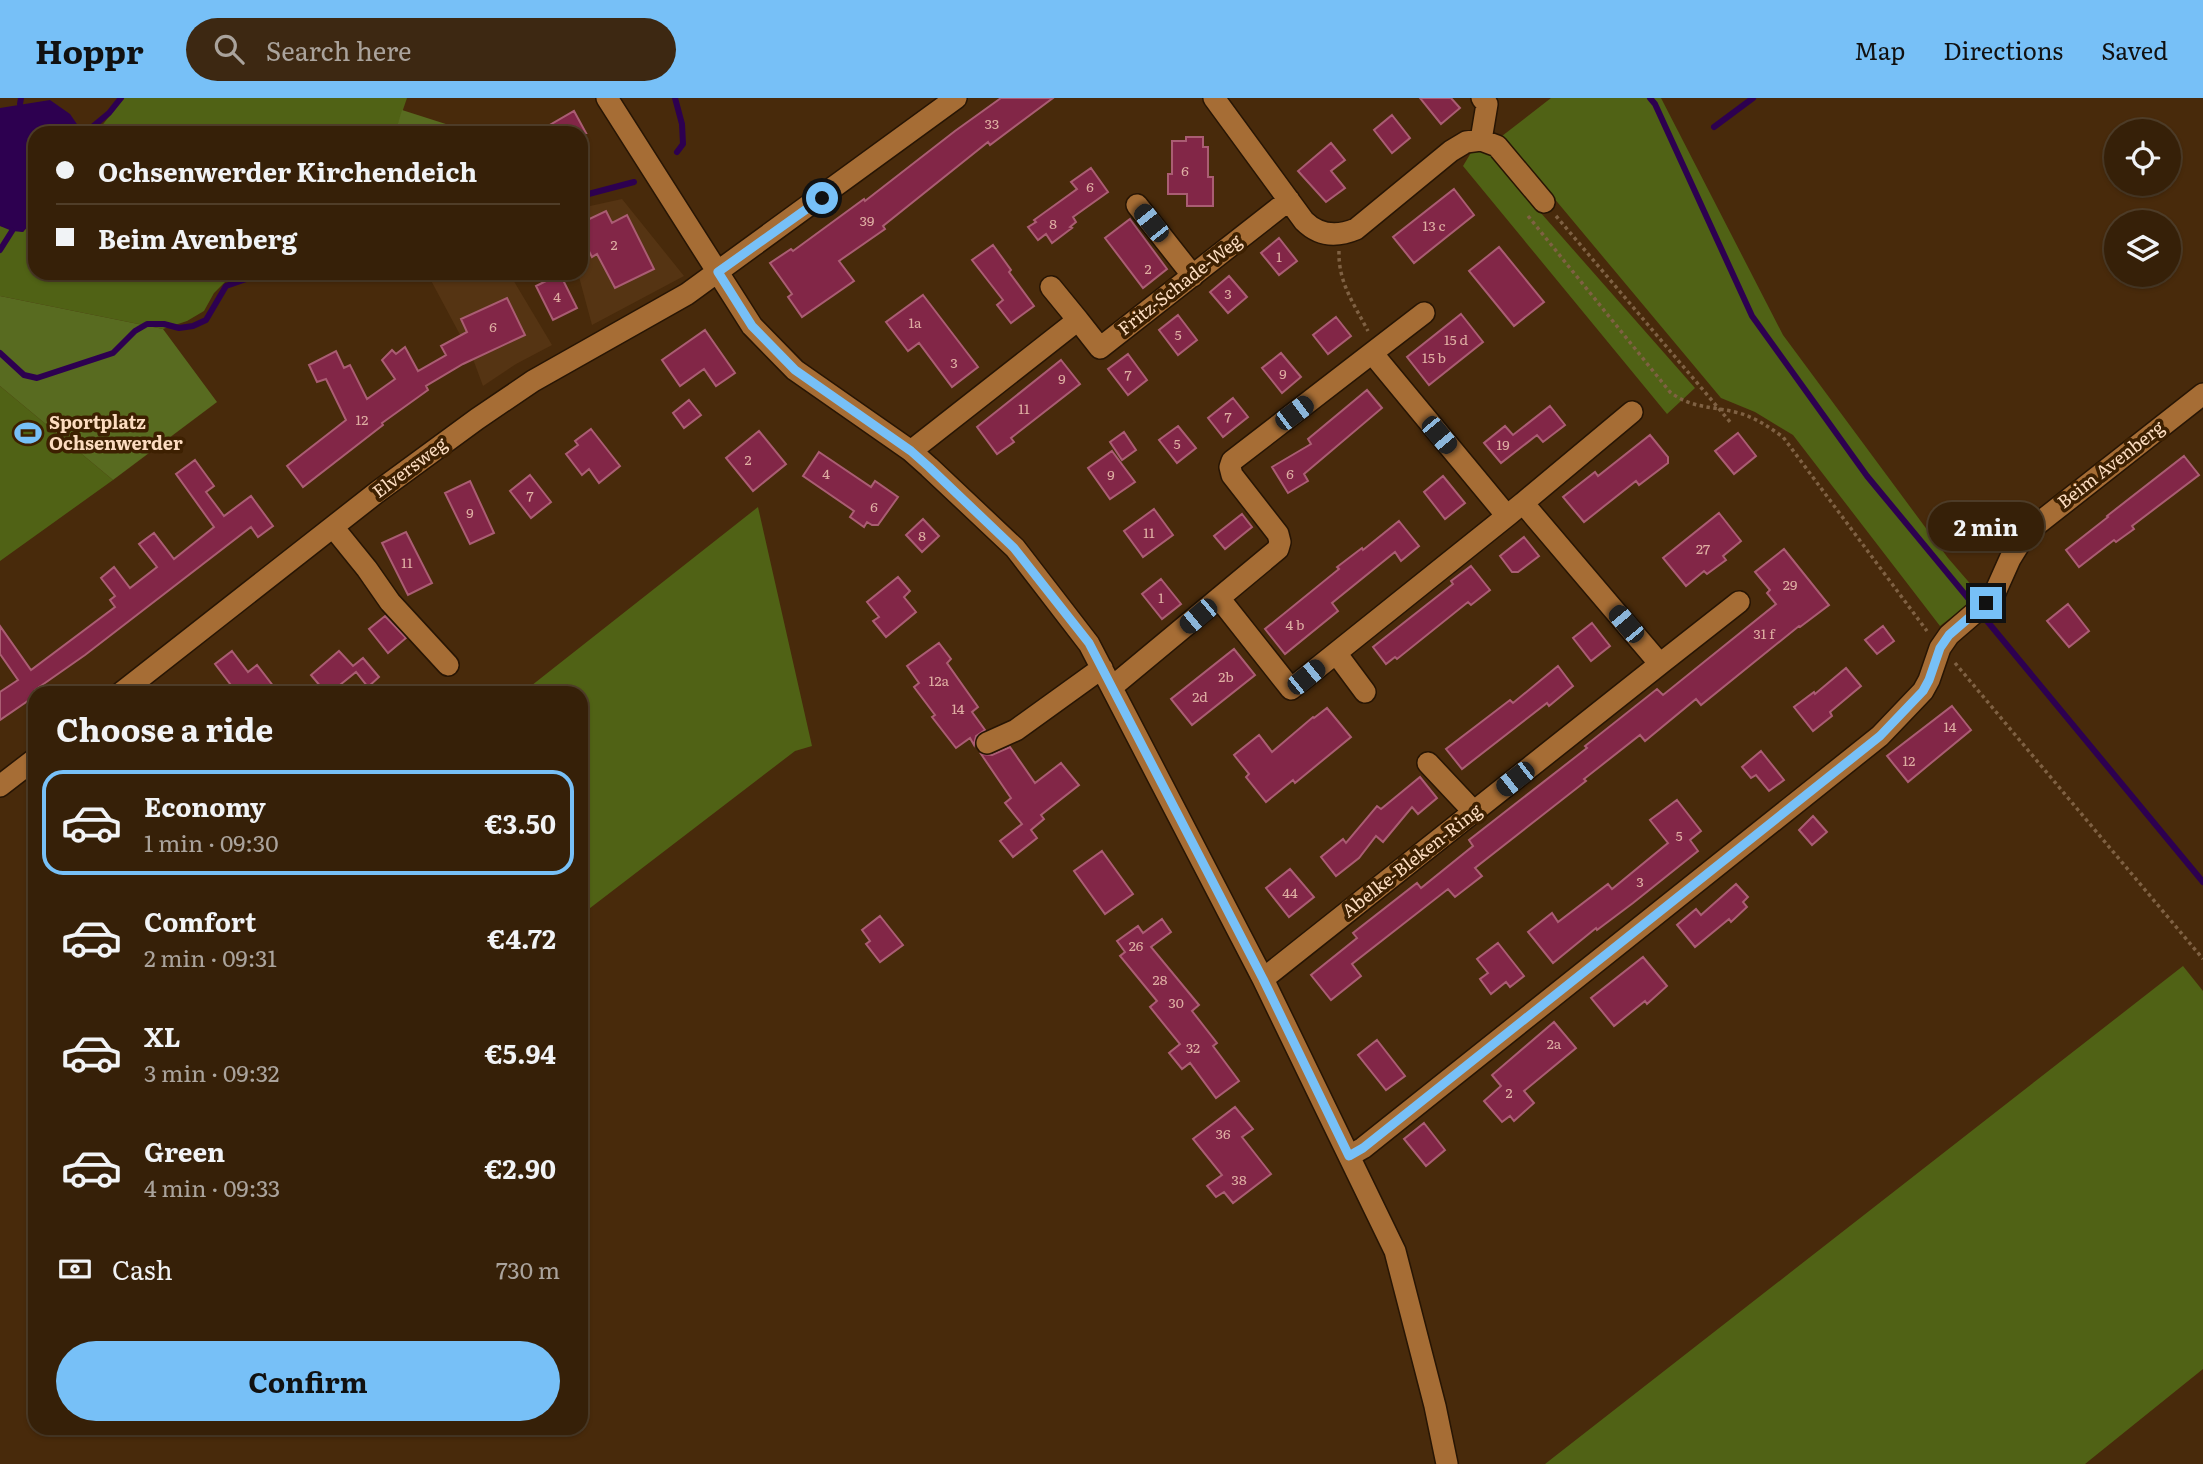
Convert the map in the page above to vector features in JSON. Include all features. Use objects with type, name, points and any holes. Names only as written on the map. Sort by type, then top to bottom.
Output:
[{"type":"street","points":[[607,98],[752,326],[795,370],[911,451],[1014,548],[1089,643],[1263,979],[1395,1251],[1447,1464]]},
{"type":"street","name":"Elversweg","points":[[130,686],[466,427],[533,381],[688,294],[956,98]]},
{"type":"street","points":[[1214,98],[1311,228],[1328,234],[1339,235],[1356,229],[1451,151],[1466,142],[1481,139],[1497,146],[1545,202]]},
{"type":"street","points":[[1481,139],[1484,101]]},
{"type":"street","name":"Fritz-Schade-Weg","points":[[1051,287],[1100,348],[1289,201]]},
{"type":"street","points":[[1137,205],[1193,276]]},
{"type":"street","points":[[987,743],[1016,730],[1107,678],[1219,598],[1278,549],[1278,534],[1233,475],[1230,467],[1232,461],[1424,313]]},
{"type":"street","points":[[911,451],[1078,320]]},
{"type":"street","points":[[1375,351],[1515,509],[1660,664]]},
{"type":"street","name":"Beim Avenberg","points":[[1349,1156],[1374,1140],[1880,736],[1923,691],[1940,648],[1949,635],[1986,603],[1998,588],[2019,545],[2035,524],[2203,394]]},
{"type":"street","points":[[1219,598],[1291,689],[1632,412]]},
{"type":"street","points":[[333,527],[390,602],[448,665]]},
{"type":"street","name":"Abelke-Bleken-Ring","points":[[1263,979],[1739,602]]},
{"type":"street","points":[[1336,653],[1365,692]]},
{"type":"street","points":[[1428,763],[1474,812]]},
{"type":"street","points":[[0,786],[28,764]]},
{"type":"path","points":[[1545,202],[1731,423]]},
{"type":"path","points":[[1527,215],[1670,391],[1682,401],[1742,414],[1762,422],[1783,437],[1940,648]]},
{"type":"path","points":[[1339,235],[1338,266],[1341,279],[1375,351]]},
{"type":"path","points":[[1956,664],[2203,959]]},
{"type":"shaded area","points":[[50,100],[70,114],[78,126],[28,126],[28,226],[23,232],[0,226],[0,108]]},
{"type":"shaded area","points":[[622,199],[684,276],[592,325],[580,280],[588,280],[588,206]]},
{"type":"shaded area","points":[[431,280],[513,280],[552,345],[483,386],[473,359]]},
{"type":"green space","points":[[124,98],[407,98],[397,126],[102,126]]},
{"type":"green space","points":[[1551,98],[1661,98],[1783,335],[1948,558],[1980,595],[1940,626],[1793,435],[1755,412],[1721,398],[1502,136]]},
{"type":"green space","points":[[402,110],[452,126],[397,126]]},
{"type":"green space","points":[[1475,146],[1493,154],[1511,179],[1695,388],[1667,414],[1463,166]]},
{"type":"green space","points":[[0,226],[23,232],[28,226],[28,280],[227,280],[214,293],[204,311],[187,321],[163,329],[0,296]]},
{"type":"green space","points":[[0,296],[163,329],[217,402],[113,480],[0,386]]},
{"type":"green space","name":"Sportplatz Ochsenwerder","points":[[0,386],[113,480],[0,561]]},
{"type":"green space","points":[[758,507],[812,746],[795,751],[588,910],[588,686],[531,686]]},
{"type":"green space","points":[[2183,966],[2203,991],[2203,1369],[2085,1464],[1545,1464]]},
{"type":"building","points":[[1001,98],[1053,98],[990,145],[988,142],[883,226],[885,229],[839,261],[854,281],[802,317],[788,297],[792,294],[770,263],[791,249],[793,251],[864,199],[865,201]]},
{"type":"building","points":[[1420,98],[1451,98],[1460,108],[1441,124]]},
{"type":"building","points":[[574,111],[582,126],[548,126]]},
{"type":"building","points":[[1392,115],[1410,138],[1392,153],[1374,130]]},
{"type":"building","points":[[1186,137],[1203,137],[1203,147],[1208,147],[1208,177],[1213,177],[1213,206],[1187,206],[1187,194],[1168,194],[1168,174],[1172,174],[1172,141],[1186,141]]},
{"type":"building","points":[[1331,143],[1345,160],[1331,171],[1345,188],[1326,202],[1298,171]]},
{"type":"building","points":[[1091,168],[1108,192],[1073,217],[1076,222],[1070,227],[1072,228],[1052,243],[1046,234],[1038,240],[1028,227],[1077,189],[1071,182]]},
{"type":"building","points":[[1454,189],[1474,215],[1414,263],[1393,237]]},
{"type":"building","points":[[606,211],[612,223],[627,215],[654,269],[615,288],[597,254],[592,257],[588,249],[588,220]]},
{"type":"building","points":[[1130,219],[1167,269],[1143,288],[1105,238]]},
{"type":"building","points":[[1279,238],[1297,261],[1279,275],[1261,253]]},
{"type":"building","points":[[993,245],[1034,306],[1011,323],[997,305],[1003,300],[972,260]]},
{"type":"building","points":[[1499,247],[1544,302],[1514,326],[1469,271]]},
{"type":"building","points":[[1229,276],[1247,297],[1228,313],[1210,292]]},
{"type":"building","points":[[548,280],[563,280],[577,308],[553,320],[536,286]]},
{"type":"building","points":[[923,295],[978,367],[952,387],[919,343],[908,351],[886,322]]},
{"type":"building","points":[[507,298],[525,335],[463,364],[426,386],[428,390],[382,423],[383,425],[303,487],[287,466],[346,420],[326,379],[317,382],[309,365],[336,351],[344,368],[350,365],[367,399],[395,379],[382,360],[392,350],[396,354],[405,347],[418,371],[446,355],[441,346],[467,332],[461,319]]},
{"type":"building","points":[[1461,314],[1483,342],[1429,385],[1407,357]]},
{"type":"building","points":[[1178,315],[1197,340],[1178,355],[1159,330]]},
{"type":"building","points":[[1336,317],[1351,336],[1328,354],[1313,335]]},
{"type":"building","points":[[705,330],[735,373],[716,386],[704,369],[680,386],[662,360]]},
{"type":"building","points":[[1281,353],[1301,377],[1282,393],[1262,368]]},
{"type":"building","points":[[1128,354],[1147,380],[1128,395],[1108,369]]},
{"type":"building","points":[[1061,360],[1080,384],[1011,438],[1014,442],[997,454],[977,427]]},
{"type":"building","points":[[1367,390],[1382,408],[1304,474],[1308,481],[1288,493],[1272,467],[1311,444],[1308,439]]},
{"type":"building","points":[[1233,398],[1248,417],[1223,437],[1208,418]]},
{"type":"building","points":[[689,400],[701,415],[684,428],[673,413]]},
{"type":"building","points":[[1550,406],[1565,425],[1543,442],[1537,435],[1501,463],[1484,443],[1505,426],[1513,435]]},
{"type":"building","points":[[1178,426],[1196,448],[1177,463],[1159,440]]},
{"type":"building","points":[[591,429],[620,466],[599,483],[589,469],[582,475],[566,454],[578,445],[575,441]]},
{"type":"building","points":[[759,431],[786,464],[753,491],[726,458]]},
{"type":"building","points":[[1124,432],[1136,450],[1122,460],[1110,442]]},
{"type":"building","points":[[1738,433],[1756,456],[1734,474],[1715,451]]},
{"type":"building","points":[[1650,435],[1668,457],[1668,463],[1639,485],[1636,481],[1584,522],[1563,497],[1595,472],[1598,476]]},
{"type":"building","points":[[1112,451],[1135,482],[1110,499],[1088,468]]},
{"type":"building","points":[[819,452],[871,487],[875,481],[898,497],[878,525],[867,522],[864,527],[850,517],[854,511],[803,476]]},
{"type":"building","points":[[2184,456],[2199,475],[2132,526],[2134,529],[2116,542],[2114,540],[2079,567],[2066,550]]},
{"type":"building","points":[[195,460],[214,486],[206,492],[224,516],[251,496],[273,526],[258,537],[251,527],[85,655],[41,686],[28,686],[28,701],[0,720],[0,692],[18,680],[0,654],[0,626],[31,670],[115,607],[110,600],[115,596],[101,578],[114,567],[130,588],[157,567],[139,544],[154,533],[174,559],[214,527],[176,474]]},
{"type":"building","points":[[530,475],[551,502],[531,518],[510,491]]},
{"type":"building","points":[[1443,476],[1465,503],[1445,519],[1424,492]]},
{"type":"building","points":[[470,481],[494,533],[470,544],[445,493]]},
{"type":"building","points":[[1154,509],[1173,535],[1143,557],[1124,531]]},
{"type":"building","points":[[1719,513],[1741,541],[1723,556],[1726,560],[1707,574],[1704,571],[1686,586],[1663,558]]},
{"type":"building","points":[[1242,514],[1252,527],[1225,549],[1214,536]]},
{"type":"building","points":[[923,519],[939,536],[922,552],[906,535]]},
{"type":"building","points":[[1399,521],[1419,546],[1401,561],[1395,552],[1332,603],[1338,611],[1285,654],[1265,629],[1339,569],[1337,567]]},
{"type":"building","points":[[406,532],[432,583],[408,595],[382,543]]},
{"type":"building","points":[[1524,537],[1539,556],[1518,572],[1512,572],[1500,556]]},
{"type":"building","points":[[1784,549],[1829,605],[1701,705],[1696,699],[1645,741],[1640,735],[1584,779],[1586,781],[1475,868],[1482,876],[1455,897],[1448,889],[1352,964],[1361,976],[1331,1000],[1311,975],[1357,938],[1353,933],[1417,883],[1421,888],[1473,846],[1469,840],[1587,748],[1585,746],[1657,689],[1663,695],[1776,604],[1767,593],[1770,590],[1755,572]]},
{"type":"building","points":[[1471,566],[1490,590],[1471,605],[1468,602],[1397,659],[1395,657],[1386,664],[1373,647],[1453,584],[1451,581]]},
{"type":"building","points":[[898,577],[910,591],[904,597],[916,612],[886,637],[873,621],[879,617],[867,602]]},
{"type":"building","points":[[1161,579],[1181,604],[1162,619],[1142,594]]},
{"type":"building","points":[[2068,604],[2089,631],[2069,647],[2047,621]]},
{"type":"building","points":[[385,616],[406,638],[388,653],[369,629]]},
{"type":"building","points":[[1592,623],[1610,646],[1591,661],[1573,638]]},
{"type":"building","points":[[1883,626],[1894,641],[1877,654],[1865,640]]},
{"type":"building","points":[[939,643],[951,659],[947,663],[978,707],[972,712],[985,730],[976,736],[974,745],[970,738],[956,748],[932,717],[935,715],[914,687],[919,683],[907,666]]},
{"type":"building","points":[[1234,649],[1255,675],[1192,725],[1171,699]]},
{"type":"building","points":[[232,651],[248,672],[257,665],[273,686],[232,686],[215,664]]},
{"type":"building","points":[[339,651],[353,666],[363,658],[379,677],[367,686],[356,672],[339,686],[320,686],[311,675]]},
{"type":"building","points":[[1558,666],[1573,686],[1462,769],[1446,749],[1510,700],[1513,703]]},
{"type":"building","points":[[1846,668],[1861,686],[1830,712],[1832,716],[1813,731],[1794,707],[1814,692],[1815,694]]},
{"type":"building","points":[[1952,706],[1971,730],[1908,782],[1887,756]]},
{"type":"building","points":[[1327,708],[1351,737],[1295,783],[1293,780],[1266,802],[1246,777],[1249,774],[1234,755],[1259,735],[1272,752]]},
{"type":"building","points":[[1010,747],[1035,783],[1061,763],[1079,785],[1041,815],[1044,819],[1031,830],[1037,838],[1013,857],[1000,841],[1022,824],[1005,803],[1011,798],[981,754],[992,755]]},
{"type":"building","points":[[1761,751],[1784,780],[1769,791],[1756,775],[1751,778],[1742,767]]},
{"type":"building","points":[[1420,777],[1437,798],[1418,814],[1412,807],[1383,842],[1376,836],[1359,858],[1336,876],[1321,857],[1343,839],[1346,843],[1377,806],[1381,809]]},
{"type":"building","points":[[1677,800],[1701,831],[1690,840],[1698,851],[1553,963],[1528,932],[1552,913],[1558,922],[1608,884],[1612,889],[1668,843],[1650,820]]},
{"type":"building","points":[[1813,816],[1827,832],[1812,845],[1799,830]]},
{"type":"building","points":[[1102,851],[1133,894],[1105,914],[1074,871]]},
{"type":"building","points":[[1290,869],[1314,897],[1289,917],[1266,888]]},
{"type":"building","points":[[1736,884],[1748,897],[1743,902],[1747,907],[1731,922],[1729,919],[1695,947],[1677,925],[1696,909],[1701,915]]},
{"type":"building","points":[[880,916],[903,945],[880,962],[866,944],[870,941],[862,930]]},
{"type":"building","points":[[1162,919],[1171,932],[1151,947],[1199,1005],[1192,1011],[1217,1043],[1213,1046],[1239,1081],[1216,1098],[1190,1063],[1182,1069],[1169,1053],[1180,1044],[1150,1007],[1157,1001],[1120,956],[1125,952],[1117,941],[1138,926],[1143,933]]},
{"type":"building","points":[[1498,943],[1524,976],[1510,987],[1506,982],[1491,994],[1480,979],[1488,973],[1477,959]]},
{"type":"building","points":[[1643,957],[1667,986],[1647,1004],[1645,1001],[1614,1026],[1591,998]]},
{"type":"building","points":[[1554,1022],[1576,1048],[1524,1091],[1534,1103],[1514,1121],[1510,1116],[1502,1122],[1484,1101],[1501,1086],[1492,1075]]},
{"type":"building","points":[[1377,1040],[1405,1076],[1386,1090],[1358,1055]]},
{"type":"building","points":[[1235,1107],[1253,1129],[1242,1137],[1271,1174],[1233,1203],[1224,1192],[1216,1197],[1207,1186],[1222,1175],[1193,1139]]},
{"type":"building","points":[[1424,1123],[1445,1150],[1426,1166],[1404,1139]]},
{"type":"waterway","points":[[20,104],[21,98]]},
{"type":"waterway","points":[[93,126],[121,98]]},
{"type":"waterway","points":[[675,98],[682,124],[683,144],[677,152]]},
{"type":"waterway","points":[[1650,98],[1752,316],[1867,476],[2203,882]]},
{"type":"waterway","points":[[1714,127],[1753,98]]},
{"type":"waterway","points":[[588,194],[634,182]]},
{"type":"waterway","points":[[0,250],[12,231]]},
{"type":"waterway","points":[[0,353],[24,375],[37,378],[113,353],[135,331],[147,324],[164,324],[179,328],[206,320],[226,286],[243,280]]},
{"type":"place","name":"Sportplatz Ochsenwerder","points":[[28,433]]},
{"type":"route","points":[[822,198],[718,272],[752,326],[795,370],[911,451],[929,467],[1014,548],[1089,643],[1263,979],[1349,1156],[1363,1148],[1880,736],[1923,691],[1940,648],[1949,635],[1986,603]]}]
